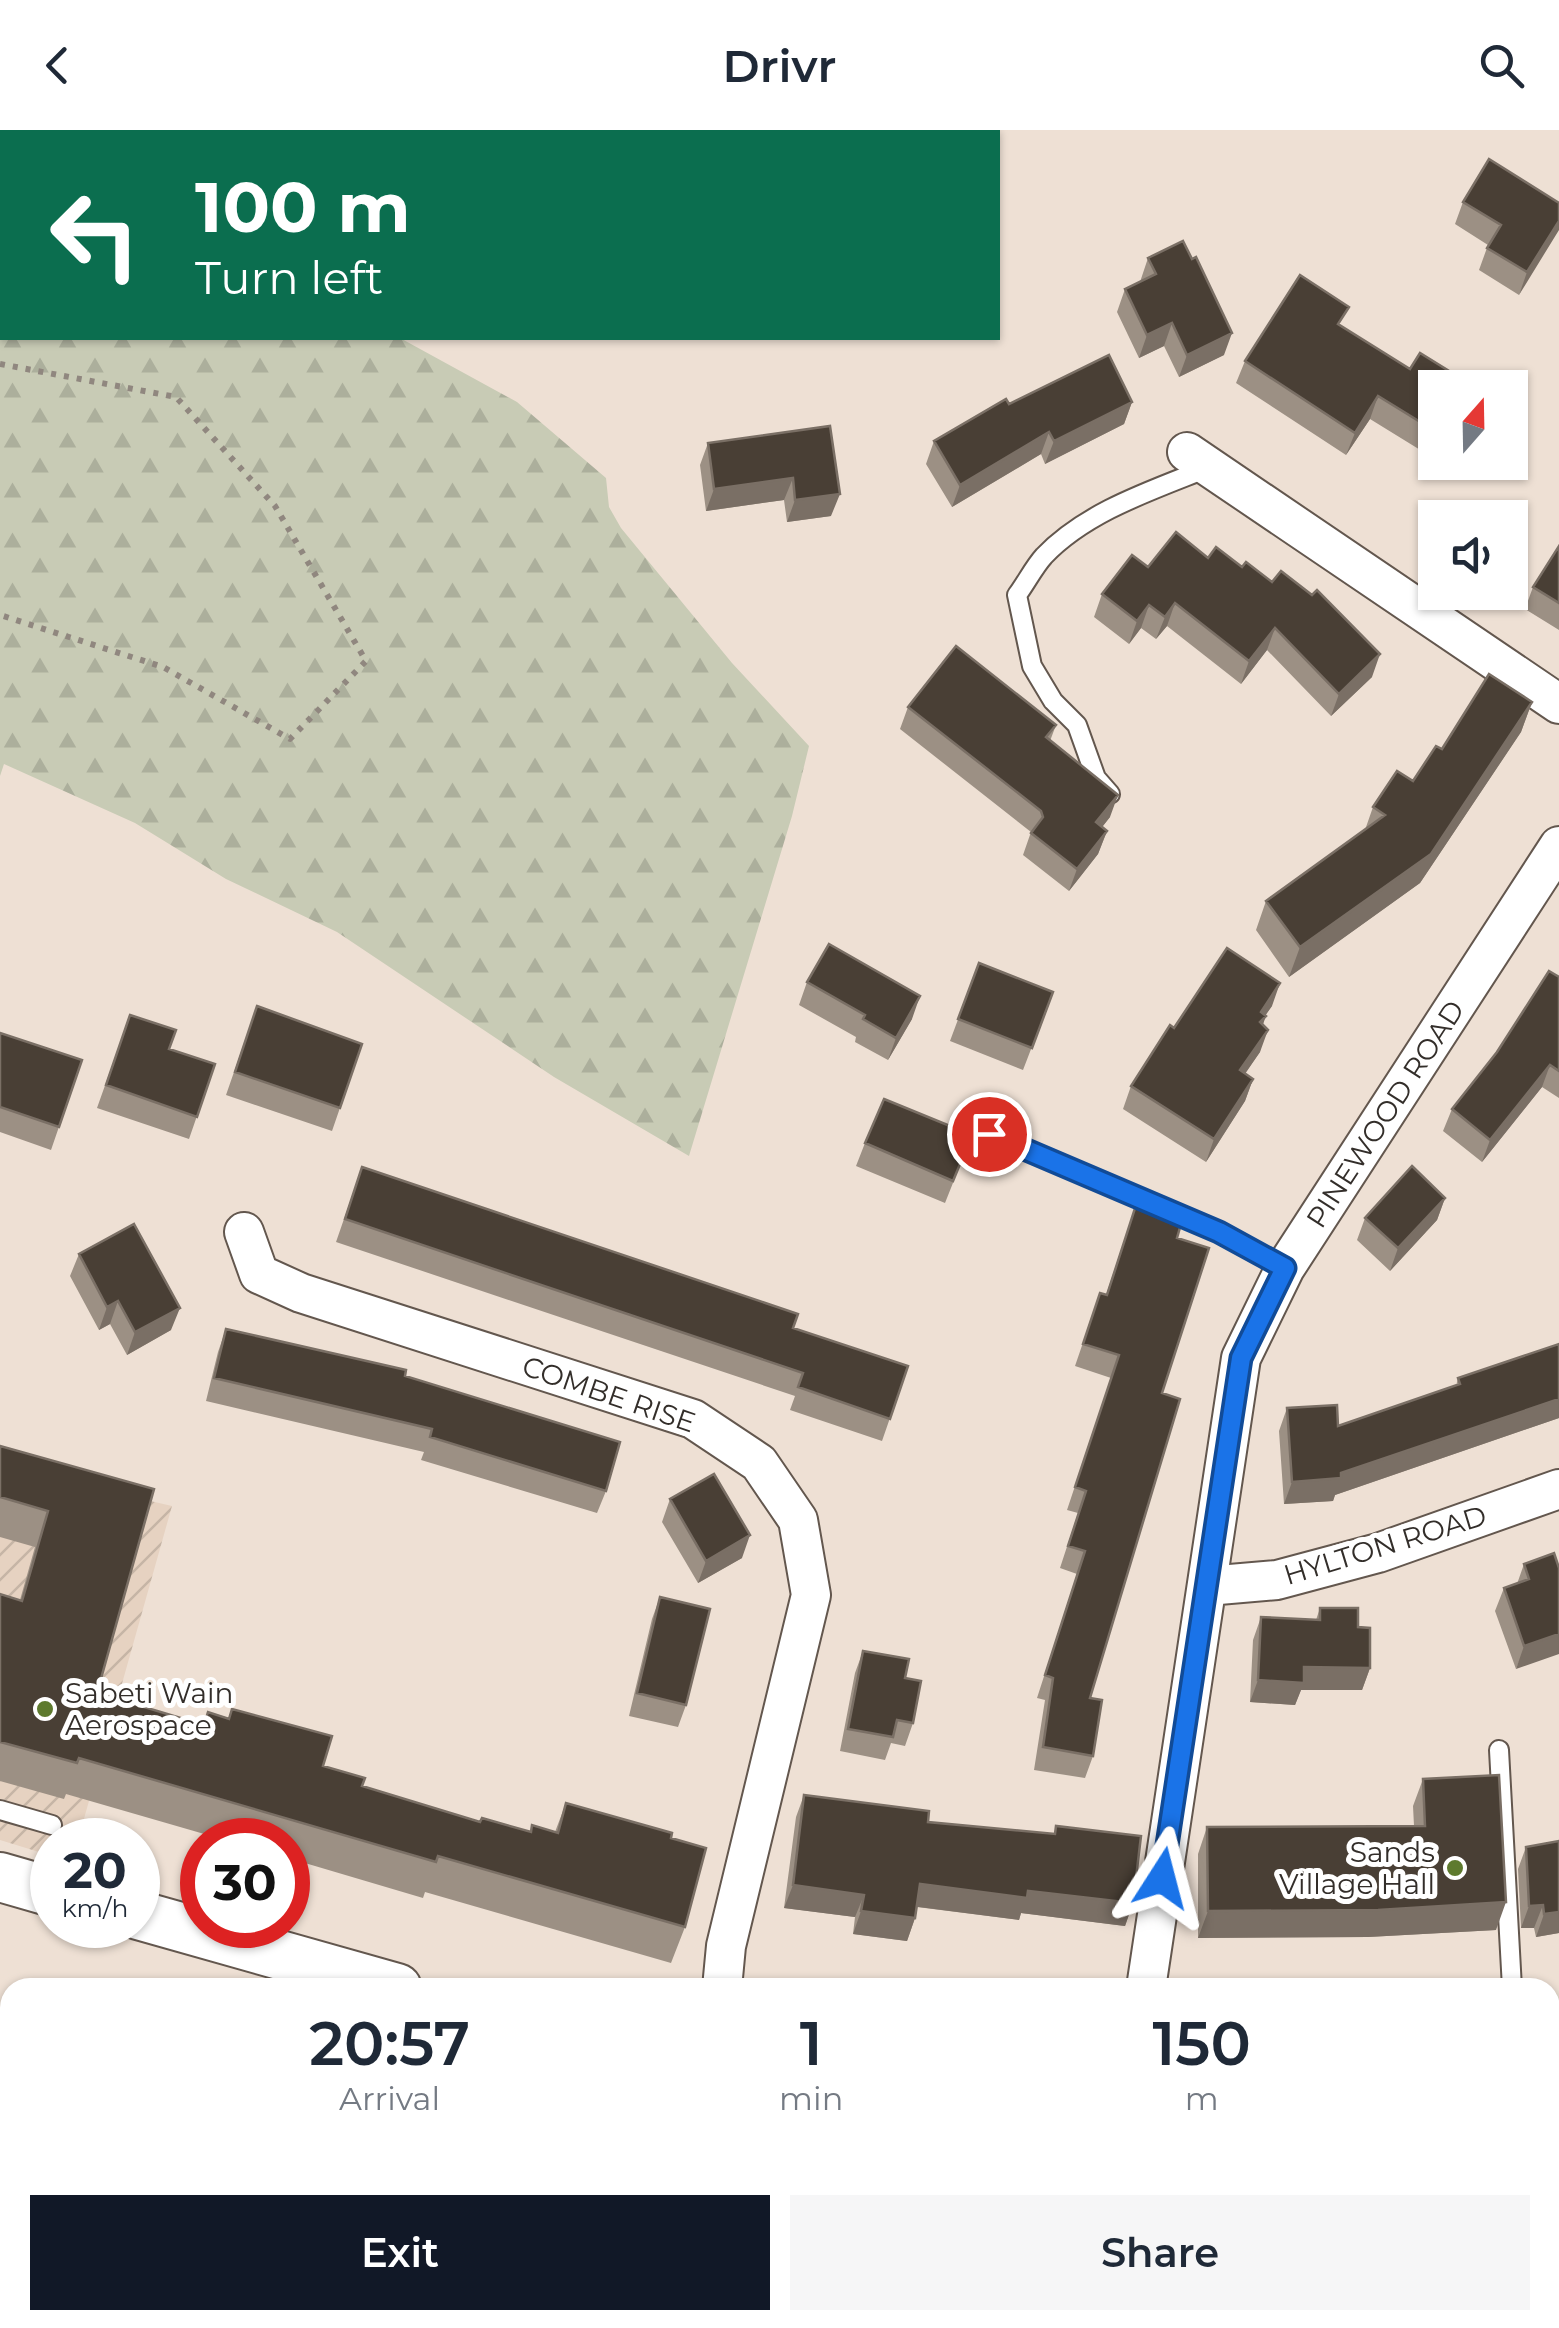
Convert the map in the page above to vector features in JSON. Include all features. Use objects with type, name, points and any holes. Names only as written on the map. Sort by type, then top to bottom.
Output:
[{"type":"street","points":[[1199,460],[1559,704]]},
{"type":"street","name":"PINEWOOD ROAD","points":[[1147,1978],[1241,1358],[1285,1268],[1559,846]]},
{"type":"street","name":"COMBE RISE","points":[[244,1232],[259,1274],[301,1293],[693,1419],[758,1463],[798,1520],[811,1594],[726,1946],[723,1978]]},
{"type":"street","name":"HYLTON ROAD","points":[[1206,1586],[1277,1580],[1378,1553],[1559,1488]]},
{"type":"street","points":[[0,1877],[30,1886]]},
{"type":"street","points":[[160,1921],[362,1978]]},
{"type":"lane","points":[[1110,794],[1096,778],[1076,724],[1053,701],[1032,666],[1017,595],[1043,558],[1080,526],[1147,493],[1199,460]]},
{"type":"lane","points":[[989,1134],[1219,1232],[1285,1268]]},
{"type":"lane","points":[[1499,1750],[1511,1978]]},
{"type":"lane","points":[[0,1810],[30,1819]]},
{"type":"path","points":[[0,364],[176,397],[275,506],[366,660],[290,739],[163,668],[0,616]]},
{"type":"shaded area","name":"Sabeti Wain Aerospace","points":[[0,1466],[172,1506],[84,1818],[30,1818],[30,1849],[0,1840]]},
{"type":"green space","points":[[0,340],[404,340],[517,402],[606,478],[609,507],[621,528],[732,663],[809,746],[792,816],[689,1156],[554,1077],[337,932],[226,879],[135,823],[4,764],[0,776]]},
{"type":"building","points":[[1489,159],[1559,203],[1559,221],[1527,272],[1487,248],[1501,225],[1463,202]]},
{"type":"building","points":[[1183,241],[1192,259],[1196,257],[1232,333],[1187,355],[1172,323],[1147,335],[1125,289],[1156,274],[1148,258]]},
{"type":"building","points":[[1300,275],[1349,307],[1338,324],[1410,369],[1420,353],[1447,370],[1418,370],[1418,421],[1378,396],[1355,433],[1245,361]]},
{"type":"building","points":[[1109,355],[1132,402],[1054,441],[1049,432],[960,485],[934,441],[1006,399],[1009,404]]},
{"type":"building","points":[[830,426],[840,494],[795,500],[793,478],[714,489],[708,443]]},
{"type":"building","points":[[1176,532],[1208,558],[1216,547],[1242,567],[1246,562],[1272,582],[1281,571],[1312,595],[1317,590],[1380,654],[1339,694],[1275,628],[1249,661],[1175,603],[1165,617],[1149,605],[1137,621],[1102,594],[1132,555],[1148,567]]},
{"type":"building","points":[[1559,546],[1559,603],[1533,587]]},
{"type":"building","points":[[956,646],[1056,725],[1046,737],[1118,795],[1096,822],[1107,831],[1077,869],[1031,833],[1043,817],[1041,811],[908,707]]},
{"type":"building","points":[[1489,674],[1532,702],[1431,854],[1300,947],[1266,901],[1385,815],[1373,807],[1397,771],[1413,781],[1436,746],[1442,749]]},
{"type":"building","points":[[829,944],[920,996],[896,1038],[807,982]]},
{"type":"building","points":[[1227,948],[1280,983],[1261,1012],[1266,1016],[1260,1022],[1268,1030],[1240,1070],[1253,1079],[1214,1139],[1131,1086]]},
{"type":"building","points":[[979,963],[1053,992],[1032,1048],[958,1019]]},
{"type":"building","points":[[1549,971],[1559,977],[1559,1071],[1550,1065],[1490,1140],[1452,1109],[1497,1052]]},
{"type":"building","points":[[257,1006],[362,1044],[340,1108],[235,1072]]},
{"type":"building","points":[[130,1015],[176,1030],[169,1049],[215,1064],[197,1117],[106,1085]]},
{"type":"building","points":[[0,1033],[82,1060],[59,1127],[0,1107]]},
{"type":"building","points":[[884,1099],[972,1135],[953,1181],[865,1143]]},
{"type":"building","points":[[1412,1166],[1445,1198],[1398,1248],[1365,1218]]},
{"type":"building","points":[[362,1167],[798,1314],[793,1328],[908,1366],[890,1419],[798,1387],[803,1373],[345,1219]]},
{"type":"building","points":[[1137,1202],[1183,1217],[1177,1238],[1209,1248],[1162,1393],[1180,1399],[1090,1698],[1102,1700],[1093,1756],[1043,1747],[1053,1678],[1045,1675],[1085,1551],[1068,1546],[1086,1491],[1075,1487],[1119,1355],[1083,1344],[1100,1293],[1107,1295]]},
{"type":"building","points":[[134,1224],[180,1308],[135,1332],[118,1301],[107,1307],[79,1254]]},
{"type":"building","points":[[226,1329],[406,1370],[405,1376],[620,1442],[606,1491],[430,1437],[432,1429],[214,1378]]},
{"type":"building","points":[[1559,1344],[1559,1399],[1341,1473],[1341,1478],[1292,1482],[1287,1408],[1337,1405],[1338,1426],[1460,1384],[1458,1378]]},
{"type":"building","points":[[0,1446],[154,1489],[97,1693],[204,1725],[208,1712],[229,1719],[232,1709],[332,1736],[323,1766],[365,1778],[362,1786],[480,1822],[482,1818],[531,1832],[532,1825],[558,1833],[566,1803],[672,1833],[671,1838],[706,1848],[685,1927],[438,1856],[436,1862],[310,1825],[310,1818],[285,1818],[79,1758],[77,1763],[0,1742],[0,1594],[22,1601],[48,1511],[0,1497]]},
{"type":"building","points":[[714,1474],[750,1535],[706,1561],[670,1499]]},
{"type":"building","points":[[1554,1553],[1559,1568],[1559,1634],[1524,1646],[1504,1588],[1529,1579],[1524,1564]]},
{"type":"building","points":[[660,1597],[710,1609],[686,1705],[637,1693]]},
{"type":"building","points":[[1320,1608],[1358,1608],[1358,1627],[1370,1628],[1370,1668],[1304,1667],[1304,1683],[1258,1680],[1261,1617],[1320,1620]]},
{"type":"building","points":[[863,1651],[909,1659],[905,1678],[921,1681],[913,1723],[897,1720],[893,1737],[848,1729]]},
{"type":"building","points":[[1499,1775],[1506,1902],[1378,1910],[1208,1911],[1207,1827],[1425,1826],[1423,1779]]},
{"type":"building","points":[[804,1795],[929,1811],[928,1822],[1055,1834],[1056,1826],[1141,1836],[1133,1903],[1028,1891],[1027,1898],[920,1884],[915,1918],[861,1911],[864,1895],[793,1885]]},
{"type":"building","points":[[1559,1841],[1559,1912],[1544,1914],[1543,1905],[1529,1906],[1526,1847]]},
{"type":"place","name":"Sabeti Wain Aerospace","points":[[45,1709]]},
{"type":"place","name":"Sands Village Hall","points":[[1455,1868]]},
{"type":"route","points":[[989,1134],[1219,1232],[1285,1268],[1241,1358],[1162,1878]]}]
